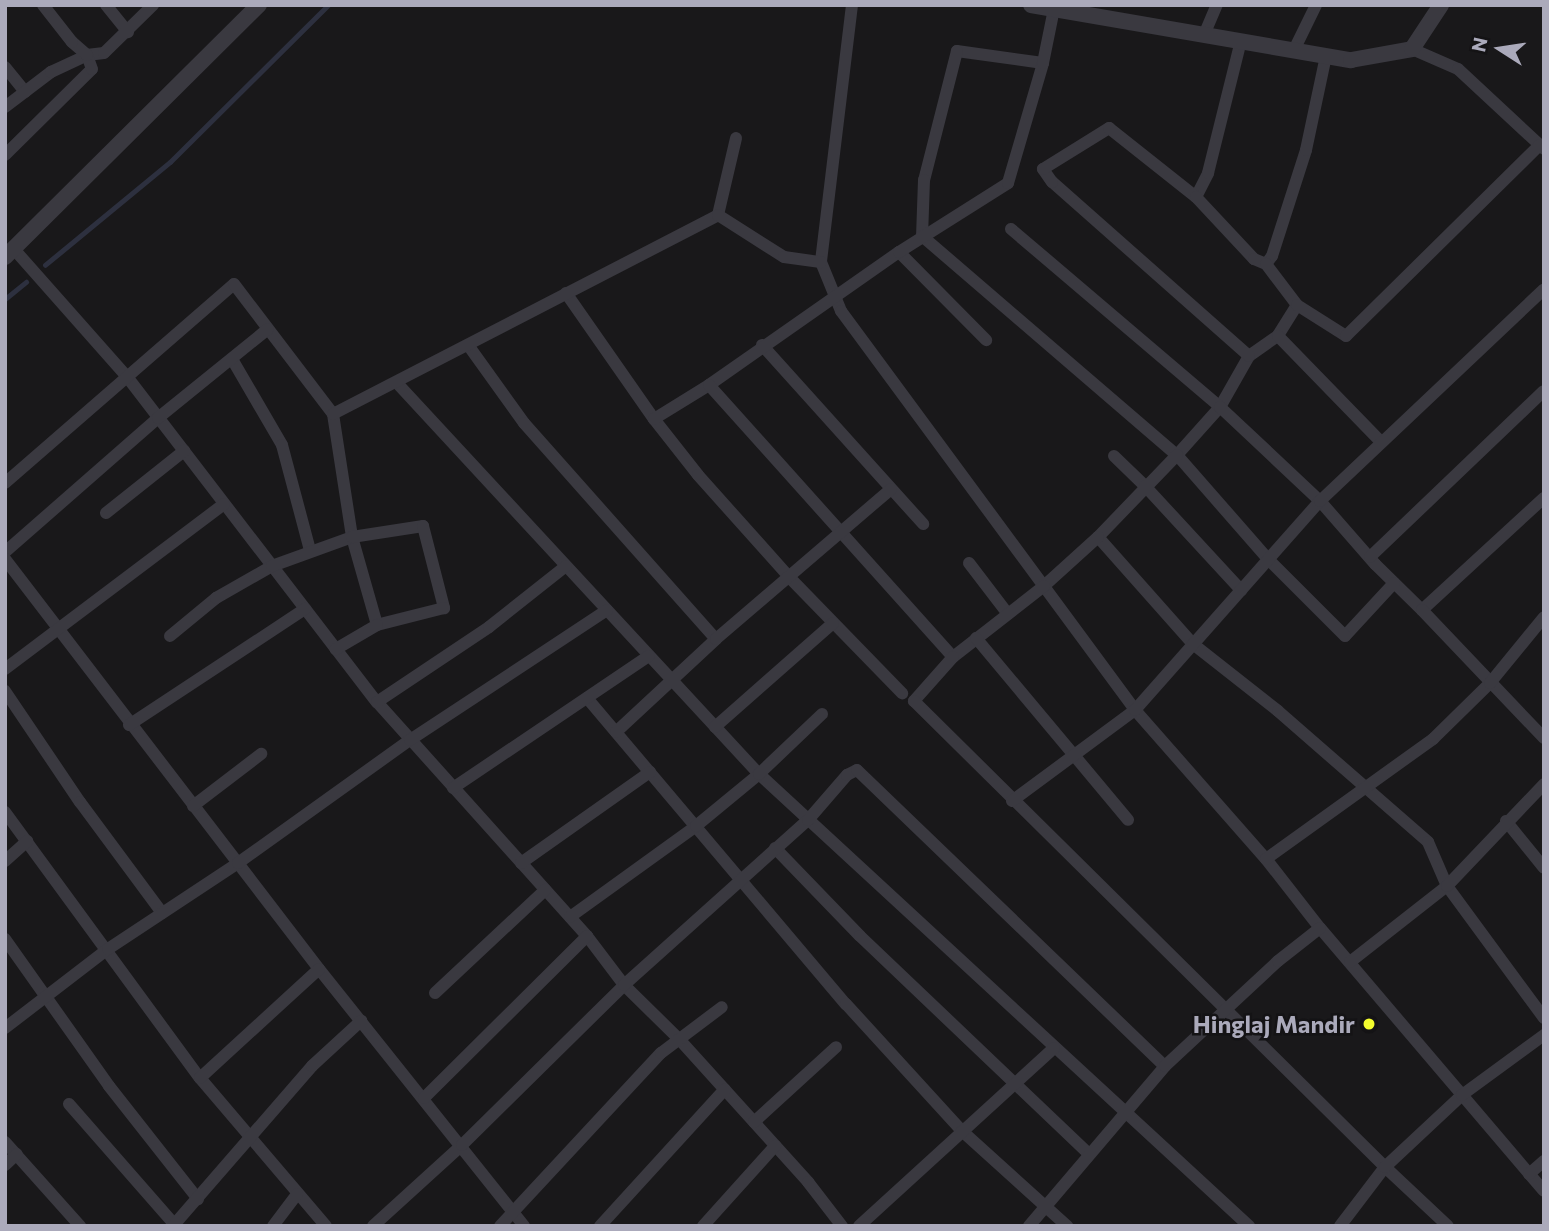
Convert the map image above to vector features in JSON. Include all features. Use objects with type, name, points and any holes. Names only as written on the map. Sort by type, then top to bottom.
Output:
[{"type":"street","points":[[5,155],[92,69],[87,55],[72,43],[43,5]]},
{"type":"street","points":[[106,5],[128,32]]},
{"type":"street","points":[[5,107],[51,72],[87,55],[104,53],[153,5]]},
{"type":"street","points":[[259,5],[9,253],[128,378],[377,702],[587,936],[624,985],[680,1039],[754,1122],[842,1226]]},
{"type":"street","points":[[852,5],[821,262],[841,311],[1135,710],[1266,859],[1320,928],[1544,1191]]},
{"type":"street","points":[[1031,5],[1100,11],[1204,35],[1350,60],[1412,49],[1458,69],[1542,147],[1346,336],[1297,305],[1266,264],[1254,260],[1196,197],[1109,128],[1043,169],[1052,182],[1249,356]]},
{"type":"street","points":[[1204,35],[1217,5]]},
{"type":"street","points":[[1294,50],[1316,5]]},
{"type":"street","points":[[1412,49],[1441,5]]},
{"type":"street","points":[[654,419],[709,385],[762,345],[899,251],[1008,183],[1043,63],[1054,9]]},
{"type":"street","points":[[1196,197],[1208,173],[1241,41]]},
{"type":"street","points":[[922,236],[924,180],[957,51],[1043,63]]},
{"type":"street","points":[[1266,264],[1272,256],[1306,150],[1326,56]]},
{"type":"street","points":[[5,67],[25,92]]},
{"type":"street","points":[[333,414],[718,215],[736,138]]},
{"type":"street","points":[[718,215],[784,257],[821,262]]},
{"type":"street","points":[[1011,229],[1220,407],[1320,501],[1394,583],[1544,738]]},
{"type":"street","points":[[922,236],[1177,455],[1268,559],[1345,636],[1394,583]]},
{"type":"street","points":[[899,251],[986,340]]},
{"type":"street","points":[[5,483],[234,284],[333,414],[352,537],[377,625]]},
{"type":"street","points":[[1012,801],[1135,710],[1320,501],[1544,289]]},
{"type":"street","points":[[566,293],[654,419],[698,475],[790,578],[902,693]]},
{"type":"street","points":[[1297,305],[1278,335],[1249,356],[1220,407],[1098,537],[1044,586],[953,657],[914,701],[1012,801],[1448,1226]]},
{"type":"street","points":[[5,552],[158,418],[268,329]]},
{"type":"street","points":[[1278,335],[1378,439]]},
{"type":"street","points":[[468,345],[524,422],[716,639]]},
{"type":"street","points":[[762,345],[923,524]]},
{"type":"street","points":[[232,359],[282,445],[310,550]]},
{"type":"street","points":[[397,383],[759,774],[1249,1226]]},
{"type":"street","points":[[709,385],[953,657]]},
{"type":"street","points":[[1370,557],[1544,391]]},
{"type":"street","points":[[106,513],[184,451]]},
{"type":"street","points":[[1114,456],[1145,485],[1241,590]]},
{"type":"street","points":[[616,732],[673,682],[716,639],[841,535],[891,489]]},
{"type":"street","points":[[1422,610],[1544,498]]},
{"type":"street","points":[[5,669],[224,504]]},
{"type":"street","points":[[170,636],[216,598],[272,565],[352,537],[423,526],[444,608],[377,625],[335,649]]},
{"type":"street","points":[[1098,537],[1193,644],[1366,786],[1428,842],[1447,886],[1544,1018]]},
{"type":"street","points":[[5,559],[319,969],[463,1145],[524,1226]]},
{"type":"street","points":[[969,563],[1008,614]]},
{"type":"street","points":[[377,702],[489,627],[566,566]]},
{"type":"street","points":[[130,725],[305,609]]},
{"type":"street","points":[[5,1028],[108,949],[238,863],[410,740],[607,610]]},
{"type":"street","points":[[1266,859],[1433,739],[1490,683],[1544,617]]},
{"type":"street","points":[[715,727],[833,623]]},
{"type":"street","points":[[976,638],[1128,820]]},
{"type":"street","points":[[453,788],[649,656]]},
{"type":"street","points":[[5,691],[80,802],[162,913]]},
{"type":"street","points":[[587,698],[846,1004],[962,1131],[1067,1226]]},
{"type":"street","points":[[570,917],[696,826],[759,774],[822,714]]},
{"type":"street","points":[[193,806],[261,754]]},
{"type":"street","points":[[373,1226],[463,1145],[624,985],[808,820],[847,775],[857,770],[1165,1066]]},
{"type":"street","points":[[521,863],[650,772]]},
{"type":"street","points":[[1350,962],[1447,886],[1544,784]]},
{"type":"street","points":[[5,812],[200,1078],[248,1138],[326,1226]]},
{"type":"street","points":[[1506,821],[1544,867]]},
{"type":"street","points":[[5,861],[27,841]]},
{"type":"street","points":[[775,848],[860,936],[1089,1154]]},
{"type":"street","points":[[435,993],[545,890]]},
{"type":"street","points":[[1029,1226],[1123,1112],[1165,1066],[1225,1009],[1320,928]]},
{"type":"street","points":[[424,1098],[587,936]]},
{"type":"street","points":[[7,944],[109,1086],[198,1199]]},
{"type":"street","points":[[200,1078],[319,969]]},
{"type":"street","points":[[500,1226],[661,1054],[722,1007]]},
{"type":"street","points":[[69,1104],[173,1225],[312,1066],[360,1021]]},
{"type":"street","points":[[1340,1226],[1385,1167],[1462,1095],[1544,1035]]},
{"type":"street","points":[[754,1122],[836,1047]]},
{"type":"street","points":[[859,1226],[1054,1048]]},
{"type":"street","points":[[600,1226],[724,1089]]},
{"type":"street","points":[[5,1142],[79,1226]]},
{"type":"street","points":[[704,1226],[775,1146]]},
{"type":"street","points":[[5,1165],[17,1154]]},
{"type":"street","points":[[1529,1174],[1544,1161]]},
{"type":"street","points":[[273,1226],[298,1194]]},
{"type":"waterway","points":[[45,265],[170,162],[328,5]]},
{"type":"waterway","points":[[5,299],[26,282]]},
{"type":"place","name":"Hinglaj Mandir","points":[[1369,1024]]}]
